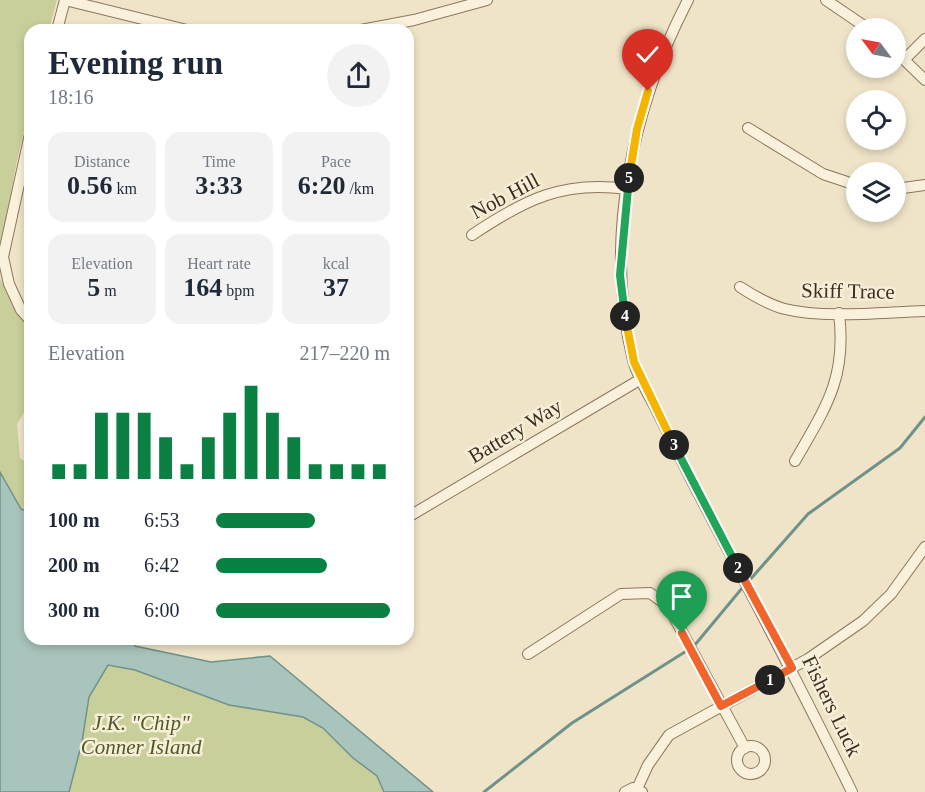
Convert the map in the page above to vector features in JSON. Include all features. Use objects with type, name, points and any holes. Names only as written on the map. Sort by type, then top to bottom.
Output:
[{"type":"street","points":[[59,24],[65,0],[163,24]]},
{"type":"street","points":[[393,24],[487,0]]},
{"type":"street","name":"Fishers Luck","points":[[688,0],[648,91],[637,129],[627,189],[620,275],[634,362],[745,581],[792,668],[852,792]]},
{"type":"street","points":[[826,0],[852,18]]},
{"type":"street","points":[[906,51],[925,39]]},
{"type":"street","points":[[906,61],[925,80]]},
{"type":"street","points":[[748,128],[823,174],[846,182]]},
{"type":"street","points":[[24,161],[3,257],[9,284],[24,313]]},
{"type":"street","name":"Nob Hill","points":[[472,235],[515,208],[553,191],[599,185],[627,189]]},
{"type":"street","points":[[906,188],[925,185]]},
{"type":"street","name":"Skiff Trace","points":[[740,287],[759,300],[785,309],[839,313],[925,312]]},
{"type":"street","points":[[795,461],[831,398],[838,374],[841,343],[839,313]]},
{"type":"street","name":"Battery Way","points":[[414,513],[641,379]]},
{"type":"street","points":[[625,792],[640,790],[648,765],[669,735],[792,668],[863,621],[891,594],[925,547]]},
{"type":"street","points":[[528,654],[621,594],[650,593],[668,606],[745,748]]},
{"type":"green space","points":[[0,0],[57,0],[51,24],[24,24],[24,131],[0,255]]},
{"type":"green space","points":[[0,278],[12,305],[24,321],[24,413],[17,424],[20,458],[24,461],[24,514],[0,483]]},
{"type":"green space","name":"J.K. \"Chip\" Conner Island","points":[[108,665],[135,670],[229,705],[303,717],[323,728],[353,758],[377,776],[384,792],[69,792],[82,742],[89,697]]},
{"type":"water","points":[[0,472],[21,509],[24,510],[24,645],[135,645],[211,662],[270,656],[433,792],[384,792],[377,776],[353,758],[323,728],[303,717],[229,705],[135,670],[108,665],[89,697],[82,742],[69,792],[0,792]]},
{"type":"waterway","points":[[748,582],[808,514],[900,448],[925,417]]},
{"type":"waterway","points":[[694,646],[743,587]]},
{"type":"waterway","points":[[484,792],[572,723],[688,650]]},
{"type":"route","points":[[648,91],[637,129],[627,189],[620,275],[625,320],[634,362],[687,473],[792,668],[721,706],[682,633]]}]
